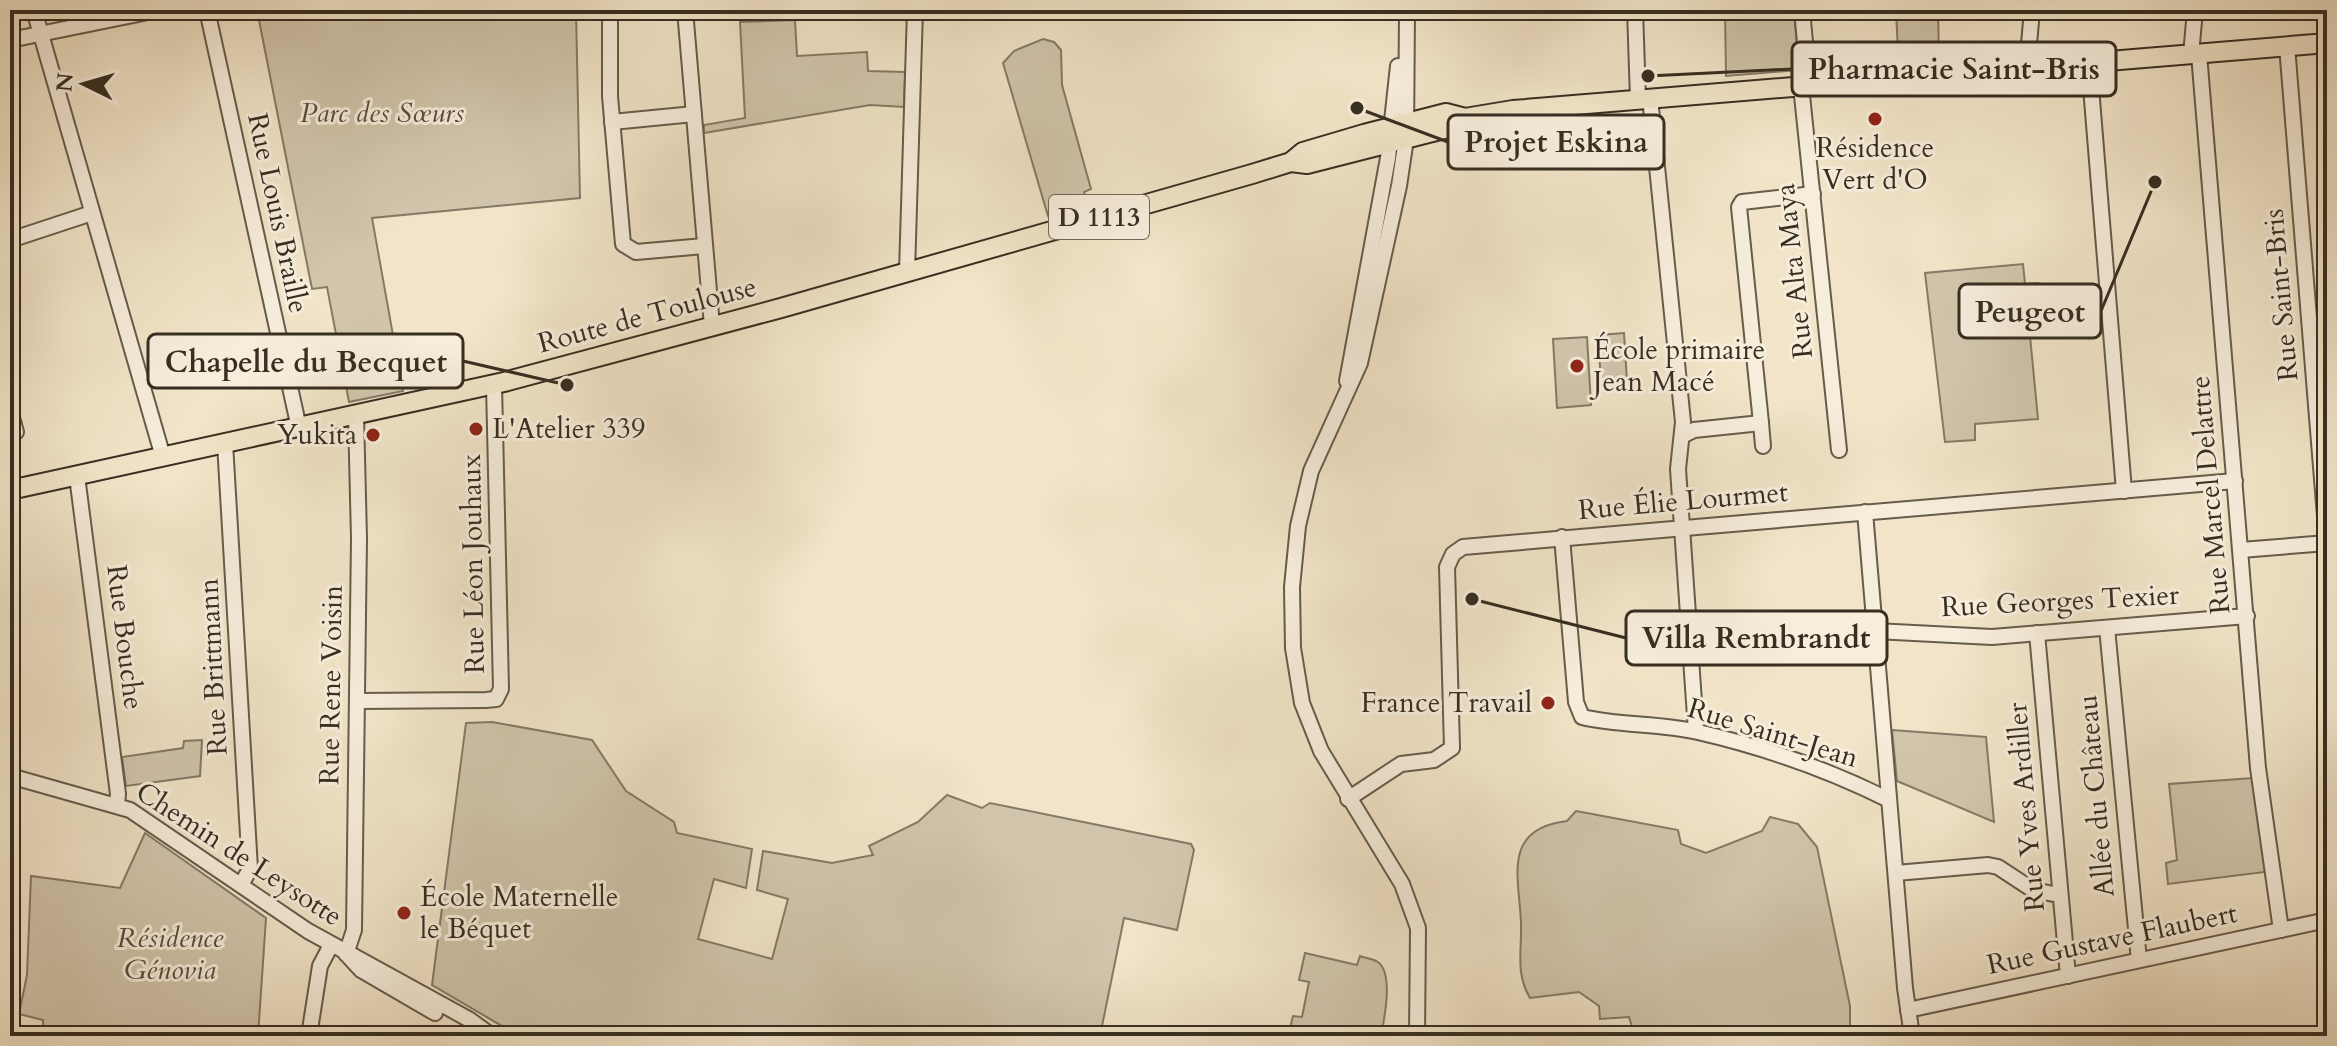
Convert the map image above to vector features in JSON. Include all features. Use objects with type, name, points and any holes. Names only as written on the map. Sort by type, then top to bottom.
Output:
[{"type":"main road","name":"Route de Toulouse","points":[[10,490],[494,385],[907,272],[1291,162],[1303,152],[1398,133],[1446,113],[1465,118],[1644,98],[2327,43]]},
{"type":"street","points":[[34,10],[163,457]]},
{"type":"street","points":[[10,40],[131,12],[158,10]]},
{"type":"street","name":"Rue Louis Braille","points":[[207,10],[299,428]]},
{"type":"street","points":[[610,10],[612,122],[623,244],[636,252],[704,246]]},
{"type":"street","points":[[685,10],[712,326]]},
{"type":"street","points":[[907,272],[915,10]]},
{"type":"street","points":[[1408,10],[1398,133],[1347,385],[1311,471],[1298,526],[1292,587],[1293,648],[1302,703],[1321,751],[1402,884],[1418,928],[1417,1036]]},
{"type":"street","points":[[1635,10],[1682,436],[1678,469],[1692,731]]},
{"type":"street","name":"Rue Alta Maya","points":[[1802,10],[1813,194],[1839,450]]},
{"type":"street","points":[[2027,67],[2032,10]]},
{"type":"street","name":"Rue Marcel Delattre","points":[[2195,10],[2195,54],[2247,616],[2258,768],[2281,930]]},
{"type":"street","name":"Rue Saint-Bris","points":[[2287,46],[2327,542]]},
{"type":"street","points":[[2089,63],[2124,491]]},
{"type":"street","points":[[612,122],[694,114]]},
{"type":"street","points":[[1763,446],[1739,207],[1742,202],[1813,194]]},
{"type":"street","points":[[11,238],[92,213]]},
{"type":"street","name":"Rue Léon Jouhaux","points":[[357,701],[486,700],[496,699],[501,689],[494,385]]},
{"type":"street","points":[[10,410],[16,432]]},
{"type":"street","name":"Rue Rene Voisin","points":[[346,954],[354,933],[356,416]]},
{"type":"street","points":[[1682,436],[1694,430],[1761,423]]},
{"type":"street","name":"Rue Brittmann","points":[[225,443],[250,869],[241,885]]},
{"type":"street","name":"Rue Bouche","points":[[77,476],[117,804]]},
{"type":"street","name":"Rue Élie Lourmet","points":[[1348,799],[1401,764],[1434,760],[1452,748],[1447,567],[1453,554],[1463,547],[2235,481]]},
{"type":"street","points":[[1865,512],[1912,1036]]},
{"type":"street","name":"Rue Saint-Jean","points":[[1562,537],[1579,714],[1585,718],[1692,731],[1815,769],[1889,800]]},
{"type":"street","points":[[2241,550],[2327,542]]},
{"type":"street","name":"Rue Georges Texier","points":[[1875,631],[1971,637],[2247,616]]},
{"type":"street","name":"Allée du Château","points":[[2107,628],[2139,960]]},
{"type":"street","name":"Rue Yves Ardiller","points":[[2037,633],[2068,976]]},
{"type":"street","name":"Chemin de Leysotte","points":[[10,776],[117,804],[155,825],[346,954],[361,970],[429,1011],[489,1034]]},
{"type":"street","points":[[1896,873],[1988,865],[1998,867],[2033,890],[2059,895]]},
{"type":"street","name":"Rue Gustave Flaubert","points":[[1908,1010],[2327,920]]},
{"type":"street","points":[[309,1036],[320,966],[331,945]]},
{"type":"street","points":[[10,1027],[21,1036]]},
{"type":"green space","name":"Parc des Sœurs","points":[[257,10],[576,11],[580,198],[372,218],[403,391],[349,402],[327,287],[312,289]]},
{"type":"green space","points":[[1725,10],[1794,10],[1799,70],[1726,76]]},
{"type":"green space","points":[[1896,10],[1938,10],[1939,56],[1903,59],[1898,52]]},
{"type":"green space","points":[[795,20],[797,56],[867,52],[868,71],[905,72],[904,107],[870,105],[704,133],[704,125],[745,118],[740,22]]},
{"type":"green space","points":[[1043,39],[1054,42],[1061,50],[1062,85],[1091,189],[1084,192],[1088,205],[1048,216],[1003,63],[1014,51]]},
{"type":"green space","points":[[2023,264],[2025,284],[2038,283],[2039,298],[2102,291],[2104,309],[2028,315],[2038,419],[1975,424],[1975,440],[1945,442],[1925,273]]},
{"type":"green space","points":[[1624,333],[1627,381],[1601,383],[1598,335]]},
{"type":"green space","points":[[1587,337],[1591,405],[1557,408],[1553,339]]},
{"type":"green space","points":[[492,722],[592,740],[626,791],[674,822],[677,833],[752,849],[746,888],[714,879],[698,939],[772,959],[788,899],[757,890],[763,851],[832,863],[873,855],[869,846],[918,822],[947,795],[982,808],[990,803],[1191,844],[1194,850],[1177,930],[1124,918],[1100,1036],[519,1036],[432,985],[466,723]]},
{"type":"green space","points":[[1892,730],[1986,737],[1994,822],[1897,781]]},
{"type":"green space","points":[[202,740],[200,776],[126,786],[122,757],[183,748],[184,741]]},
{"type":"green space","points":[[2253,778],[2265,872],[2168,884],[2166,863],[2177,860],[2169,784]]},
{"type":"green space","points":[[1576,811],[1678,830],[1681,844],[1706,853],[1762,831],[1770,817],[1798,824],[1817,847],[1850,1006],[1850,1036],[1635,1036],[1629,1017],[1600,1019],[1599,1006],[1579,992],[1530,998],[1522,980],[1520,961],[1518,859],[1531,834],[1546,826],[1567,821]]},
{"type":"green space","name":"Résidence Génovia","points":[[145,833],[266,918],[258,1036],[44,1036],[43,1020],[19,1014],[27,975],[31,876],[120,888]]},
{"type":"green space","points":[[1305,953],[1357,965],[1360,956],[1378,962],[1386,976],[1387,986],[1381,1036],[1288,1036],[1293,1016],[1302,1017],[1309,982],[1299,980]]},
{"type":"place","name":"Pharmacie Saint-Bris","points":[[1648,76]]},
{"type":"place","name":"Projet Eskina","points":[[1357,108]]},
{"type":"place","name":"Résidence Vert d'O","points":[[1875,119]]},
{"type":"place","name":"Peugeot","points":[[2155,182]]},
{"type":"place","name":"École primaire Jean Macé","points":[[1577,366]]},
{"type":"place","name":"Chapelle du Becquet","points":[[567,385]]},
{"type":"place","name":"L'Atelier 339","points":[[476,429]]},
{"type":"place","name":"Yukita","points":[[373,435]]},
{"type":"place","name":"Villa Rembrandt","points":[[1472,599]]},
{"type":"place","name":"France Travail","points":[[1548,703]]},
{"type":"place","name":"École Maternelle le Béquet","points":[[404,913]]}]
